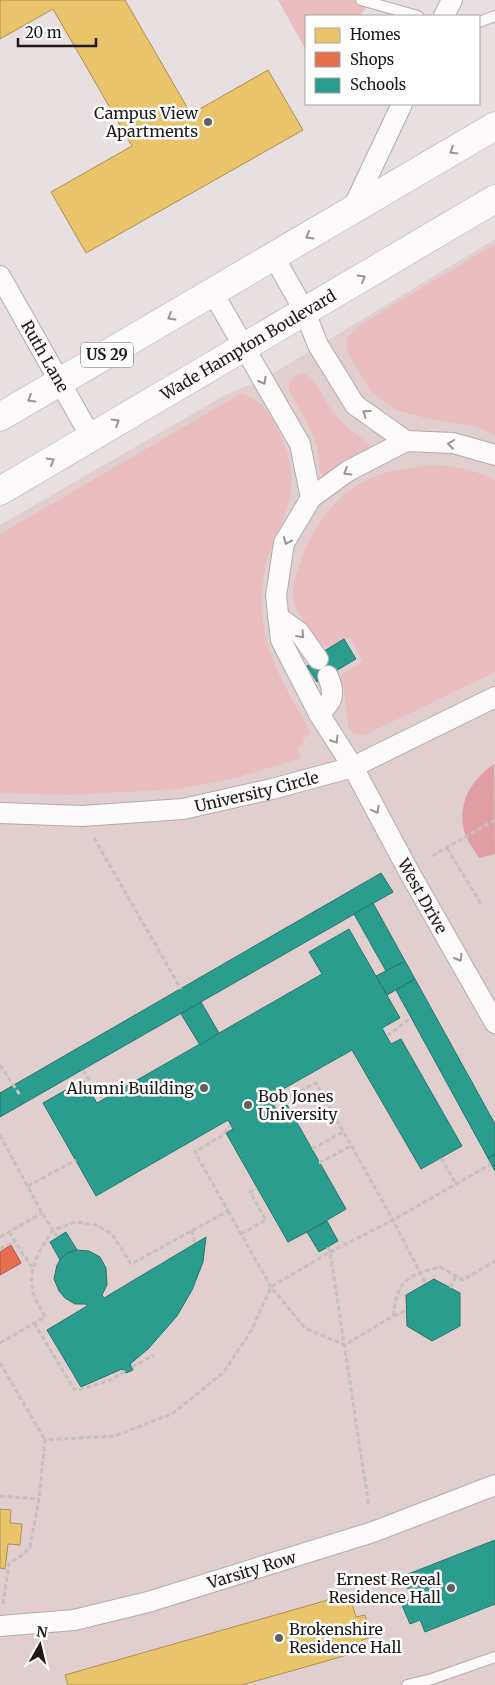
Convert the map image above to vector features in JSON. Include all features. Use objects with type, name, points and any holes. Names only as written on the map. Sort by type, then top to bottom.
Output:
[{"type":"main road","name":"US 29","points":[[0,416],[60,383],[495,126]]},
{"type":"main road","name":"Wade Hampton Boulevard","points":[[0,491],[495,199]]},
{"type":"street","points":[[444,15],[452,0]]},
{"type":"street","points":[[351,212],[402,105]]},
{"type":"street","points":[[274,257],[305,312],[318,345],[355,405],[406,441]]},
{"type":"street","name":"Ruth Lane","points":[[0,276],[91,437]]},
{"type":"street","points":[[213,293],[300,444],[310,498],[348,471],[406,441],[453,443],[495,455]]},
{"type":"street","name":"West Drive","points":[[310,498],[284,542],[276,596],[281,640],[319,714],[353,767],[408,870],[495,1023]]},
{"type":"street","points":[[278,617],[299,632],[323,668],[333,692],[331,702],[319,714]]},
{"type":"street","name":"University Circle","points":[[0,813],[82,816],[183,809],[353,767],[495,697]]},
{"type":"street","name":"Varsity Row","points":[[0,1626],[74,1620],[148,1602],[373,1532],[495,1485]]},
{"type":"lane","points":[[361,0],[414,15]]},
{"type":"lane","points":[[480,22],[495,16]]},
{"type":"lane","points":[[407,1685],[432,1679],[495,1657]]},
{"type":"path","points":[[432,856],[495,820]]},
{"type":"path","points":[[93,836],[181,989]]},
{"type":"path","points":[[447,848],[481,904]]},
{"type":"path","points":[[387,1036],[412,1018]]},
{"type":"path","points":[[0,1065],[20,1095]]},
{"type":"path","points":[[83,1070],[103,1100]]},
{"type":"path","points":[[273,1104],[316,1083],[393,1220],[426,1284]]},
{"type":"path","points":[[230,1125],[223,1135],[195,1152],[271,1287],[305,1328],[345,1345]]},
{"type":"path","points":[[312,1149],[343,1132]]},
{"type":"path","points":[[0,1135],[42,1213],[58,1238]]},
{"type":"path","points":[[319,1163],[351,1146]]},
{"type":"path","points":[[441,1158],[456,1184]]},
{"type":"path","points":[[28,1186],[76,1160]]},
{"type":"path","points":[[45,1440],[114,1436],[172,1414],[224,1372],[251,1331],[271,1287],[330,1252],[393,1220],[491,1164]]},
{"type":"path","points":[[241,1234],[266,1220],[250,1192],[257,1188]]},
{"type":"path","points":[[0,1343],[45,1317],[34,1295],[32,1274],[38,1253],[53,1230],[76,1222],[96,1225],[112,1234],[131,1264],[228,1211]]},
{"type":"path","points":[[0,1237],[42,1213]]},
{"type":"path","points":[[192,1230],[195,1244]]},
{"type":"path","points":[[9,1232],[33,1269]]},
{"type":"path","points":[[0,1249],[14,1241]]},
{"type":"path","points":[[328,1247],[345,1345],[369,1507]]},
{"type":"path","points":[[16,1255],[21,1252]]},
{"type":"path","points":[[393,1316],[395,1300],[401,1284],[420,1272],[440,1267],[463,1280],[495,1260]]},
{"type":"path","points":[[450,1288],[456,1276]]},
{"type":"path","points":[[345,1345],[393,1316],[407,1310]]},
{"type":"path","points":[[34,1323],[74,1389],[79,1390],[111,1380],[125,1371]]},
{"type":"path","points":[[132,1367],[154,1355]]},
{"type":"path","points":[[0,1363],[45,1440],[39,1500],[30,1547],[21,1556],[8,1563],[3,1606]]},
{"type":"path","points":[[0,1496],[39,1500]]},
{"type":"shaded area","points":[[278,0],[373,0],[360,15],[305,15],[305,48]]},
{"type":"shaded area","name":"Bob Jones University","points":[[495,239],[495,1685],[0,1685],[0,525],[227,394],[262,380]]},
{"type":"shaded area","points":[[495,244],[495,436],[476,426],[434,420],[395,410],[371,391],[347,352],[347,338],[360,325]]},
{"type":"shaded area","points":[[303,373],[316,385],[338,418],[370,445],[371,451],[325,478],[319,469],[317,448],[312,433],[289,390],[292,378]]},
{"type":"shaded area","points":[[240,394],[256,400],[266,411],[283,440],[290,461],[291,494],[272,545],[264,574],[262,614],[268,647],[274,662],[311,733],[303,739],[303,744],[297,747],[301,758],[235,778],[179,789],[70,795],[0,793],[0,534]]},
{"type":"shaded area","points":[[429,465],[463,469],[495,480],[495,672],[365,735],[355,734],[348,726],[344,689],[338,677],[363,662],[350,637],[321,649],[294,604],[293,591],[296,576],[302,556],[314,531],[340,498],[351,489],[379,475]]},
{"type":"shaded area","points":[[494,764],[495,854],[479,858],[465,834],[462,813],[472,785],[478,777]]},
{"type":"building: Homes","name":"Campus View Apartments","points":[[0,0],[125,0],[191,114],[268,70],[303,130],[86,253],[51,192],[132,146],[53,9],[0,39]]},
{"type":"building: Homes","points":[[0,1509],[11,1510],[10,1523],[22,1524],[20,1545],[8,1544],[5,1569],[0,1568]]},
{"type":"building: Homes","name":"Brokenshire Residence Hall","points":[[349,1594],[356,1617],[365,1615],[372,1637],[362,1640],[365,1650],[242,1685],[68,1685],[65,1675]]},
{"type":"building: Shops","points":[[11,1245],[21,1263],[0,1275],[0,1252]]},
{"type":"building: Schools","points":[[344,639],[356,659],[317,682],[307,666],[326,654],[324,651]]},
{"type":"building: Schools","points":[[381,873],[393,892],[0,1117],[0,1093]]},
{"type":"building: Schools","points":[[373,903],[405,961],[386,971],[354,914]]},
{"type":"building: Schools","name":"Alumni Building","points":[[349,929],[400,1018],[382,1028],[391,1044],[401,1039],[462,1146],[421,1169],[352,1050],[269,1097],[277,1111],[287,1105],[346,1209],[307,1232],[288,1242],[226,1133],[233,1129],[228,1120],[96,1196],[43,1103],[83,1080],[97,1103],[322,974],[309,952]]},
{"type":"building: Schools","points":[[405,961],[415,979],[387,995],[376,976]]},
{"type":"building: Schools","points":[[415,979],[495,1124],[495,1154],[488,1158],[396,990]]},
{"type":"building: Schools","points":[[201,1002],[219,1033],[200,1045],[181,1014]]},
{"type":"building: Schools","points":[[495,1154],[495,1171],[488,1158]]},
{"type":"building: Schools","points":[[327,1221],[338,1241],[319,1252],[307,1232]]},
{"type":"building: Schools","points":[[66,1232],[77,1250],[67,1253],[60,1260],[50,1242]]},
{"type":"building: Schools","points":[[206,1237],[203,1262],[192,1290],[177,1316],[148,1349],[130,1364],[133,1370],[126,1373],[122,1369],[81,1387],[47,1330],[87,1306],[86,1304],[75,1304],[65,1298],[59,1291],[54,1279],[60,1260],[67,1253],[77,1250],[89,1251],[100,1257],[106,1268],[107,1285],[102,1295],[104,1298]]},
{"type":"building: Schools","points":[[434,1279],[460,1293],[460,1326],[432,1341],[407,1326],[406,1295]]},
{"type":"building: Schools","name":"Ernest Reveal Residence Hall","points":[[495,1540],[495,1604],[425,1632],[420,1620],[410,1624],[401,1603],[412,1599],[403,1576]]},
{"type":"place","name":"Campus View Apartments","points":[[208,122]]},
{"type":"place","name":"Alumni Building","points":[[204,1088]]},
{"type":"place","name":"Bob Jones University","points":[[248,1105]]},
{"type":"place","name":"Ernest Reveal Residence Hall","points":[[451,1588]]},
{"type":"place","name":"Brokenshire Residence Hall","points":[[279,1638]]}]
